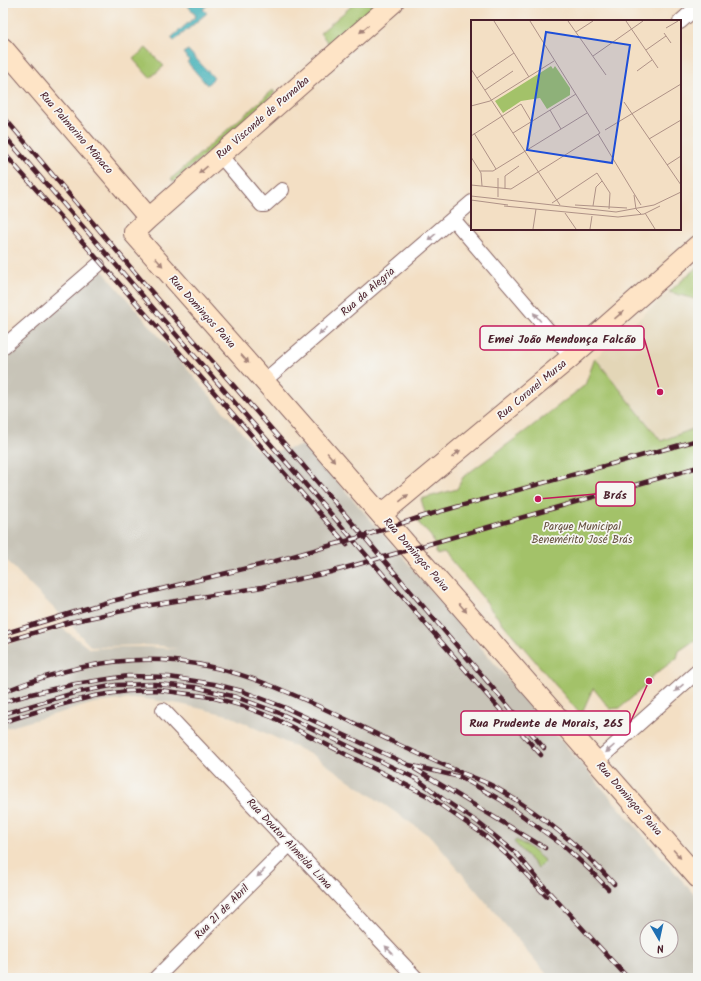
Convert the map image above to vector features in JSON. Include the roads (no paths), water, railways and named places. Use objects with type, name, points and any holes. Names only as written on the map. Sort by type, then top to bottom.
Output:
[{"type":"street","name":"Rua Visconde de Parnaíba","points":[[133,233],[393,3]]},
{"type":"street","points":[[681,21],[698,6]]},
{"type":"street","name":"Rua Palmorino Mônaco","points":[[3,48],[149,218]]},
{"type":"street","points":[[220,155],[262,205],[265,205],[282,190]]},
{"type":"street","name":"Rua da Alegria","points":[[264,381],[471,203]]},
{"type":"street","points":[[453,219],[571,357]]},
{"type":"street","name":"Rua Domingos Paiva","points":[[133,233],[698,878]]},
{"type":"street","name":"Rua Coronel Mursa","points":[[381,516],[571,357],[698,245]]},
{"type":"street","points":[[3,347],[98,265]]},
{"type":"street","points":[[597,761],[698,671]]},
{"type":"street","name":"Rua Doutor Almeida Lima","points":[[163,710],[416,978]]},
{"type":"street","name":"Rua 21 de Abril","points":[[156,978],[289,845]]},
{"type":"water","points":[[186,3],[210,3],[203,9],[207,13],[174,41],[171,38],[196,16]]},
{"type":"water","points":[[188,50],[214,78],[207,85],[187,62],[189,60],[183,53]]},
{"type":"railway","points":[[3,116],[143,282],[296,457],[544,748]]},
{"type":"railway","points":[[3,134],[488,696],[541,755]]},
{"type":"railway","points":[[3,152],[347,545]]},
{"type":"railway","points":[[3,634],[104,603],[272,562],[357,538],[424,516],[698,440]]},
{"type":"railway","points":[[3,642],[70,622],[151,605],[262,587],[331,572],[698,467]]},
{"type":"railway","points":[[3,692],[44,677],[66,671],[109,662],[131,660],[175,661],[204,665],[233,672],[287,692],[410,750],[493,786],[526,807],[557,830],[587,856],[614,884]]},
{"type":"railway","points":[[3,702],[75,684],[128,676],[169,677],[214,684],[242,691],[286,708],[409,765],[460,777],[501,800],[565,847],[608,889]]},
{"type":"railway","points":[[3,714],[74,693],[116,685],[154,684],[195,687],[236,697],[282,714],[417,779],[443,799],[476,821],[516,853],[548,891],[628,978]]},
{"type":"railway","points":[[3,722],[94,696],[127,691],[159,690],[211,697],[243,706],[274,718],[426,795],[484,835],[513,860],[546,896]]},
{"type":"railway","points":[[415,769],[545,848]]},
{"type":"place","name":"Emei João Mendonça Falcão","points":[[660,392]]},
{"type":"place","name":"Brás","points":[[538,499]]},
{"type":"place","name":"Rua Prudente de Morais, 265","points":[[649,681]]},
{"type":"park label","name":"Parque Municipal Benemérito José Brás","points":[[582,533]]}]
